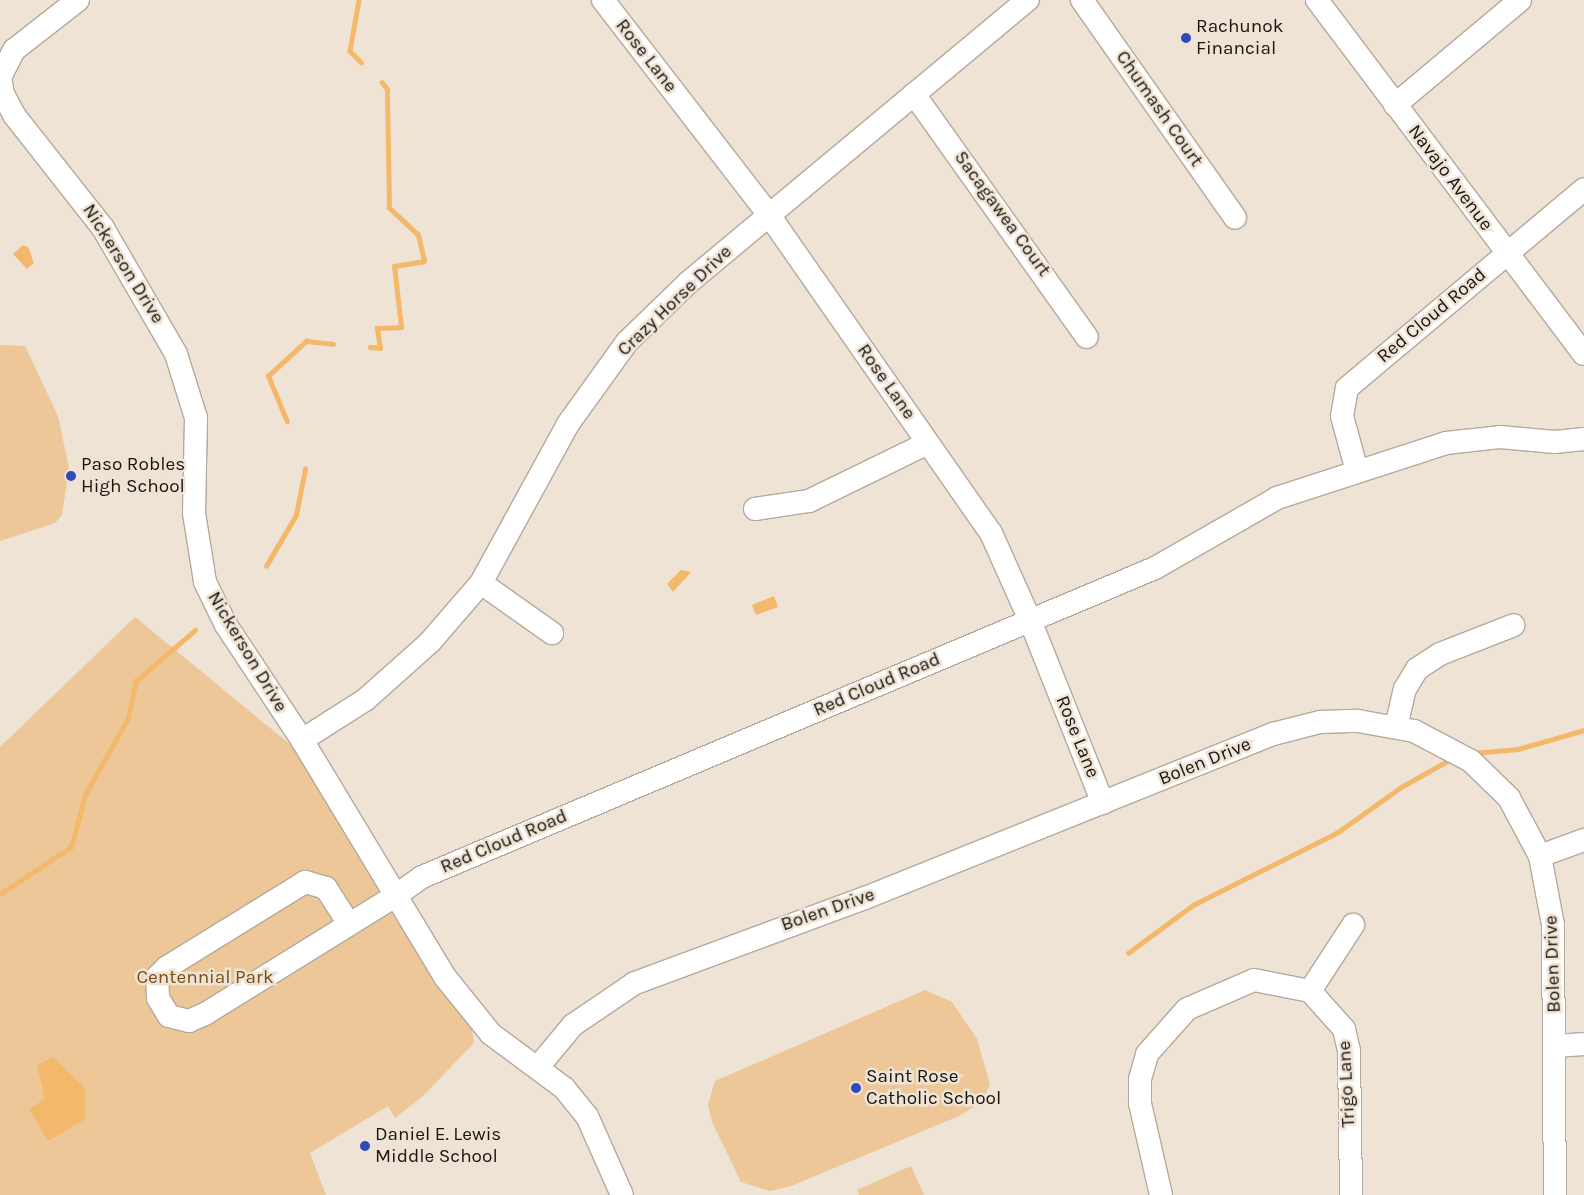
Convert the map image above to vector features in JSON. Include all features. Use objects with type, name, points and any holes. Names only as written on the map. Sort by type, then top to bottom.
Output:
[{"type":"street","name":"Nickerson Drive","points":[[78,0],[14,50],[0,77],[3,94],[14,115],[103,228],[176,354],[196,418],[194,513],[205,582],[226,625],[302,740],[395,896],[473,1015],[491,1034],[538,1067],[587,1116],[622,1195]]},
{"type":"street","name":"Rose Lane","points":[[602,0],[769,215],[991,534],[1030,620],[1102,803]]},
{"type":"street","name":"Crazy Horse Drive","points":[[302,740],[372,694],[430,642],[481,583],[568,424],[627,342],[769,215],[1028,0]]},
{"type":"street","name":"Chumash Court","points":[[1082,0],[1235,218]]},
{"type":"street","name":"Navajo Avenue","points":[[1317,0],[1584,354]]},
{"type":"street","points":[[1395,105],[1520,0]]},
{"type":"street","name":"Sacagawea Court","points":[[914,94],[1087,337]]},
{"type":"street","name":"Red Cloud Road","points":[[1357,471],[1342,416],[1347,388],[1584,189]]},
{"type":"street","name":"Red Cloud Road","points":[[349,924],[326,888],[305,882],[166,968],[157,976],[158,998],[169,1016],[189,1021],[349,924],[395,896],[422,877],[1155,568],[1277,498],[1357,471],[1473,438],[1555,442],[1584,439]]},
{"type":"street","points":[[755,510],[809,501],[928,443]]},
{"type":"street","points":[[481,583],[552,634]]},
{"type":"street","points":[[1396,727],[1405,689],[1417,669],[1440,654],[1514,625]]},
{"type":"street","name":"Bolen Drive","points":[[538,1067],[573,1025],[635,984],[865,898],[1273,734],[1320,722],[1396,727],[1446,746],[1492,779],[1524,821],[1540,856],[1553,925],[1556,1046],[1555,1195]]},
{"type":"street","points":[[1540,856],[1584,840]]},
{"type":"street","points":[[1161,1195],[1140,1103],[1140,1080],[1147,1054],[1187,1009],[1222,991],[1254,980],[1310,991],[1353,925]]},
{"type":"street","name":"Trigo Lane","points":[[1310,991],[1336,1017],[1349,1051],[1351,1195]]},
{"type":"street","points":[[1556,1046],[1584,1044]]},
{"type":"green space","points":[[0,345],[25,346],[58,416],[69,468],[62,515],[55,523],[0,541]]},
{"type":"green space","name":"Centennial Park","points":[[135,617],[319,768],[469,1011],[474,1043],[422,1097],[395,1118],[388,1106],[310,1153],[326,1195],[0,1195],[0,747]]},
{"type":"green space","name":"Saint Rose Catholic School","points":[[925,990],[952,1002],[977,1039],[990,1084],[982,1102],[959,1116],[791,1186],[770,1191],[741,1182],[712,1122],[708,1104],[715,1081]]},
{"type":"green space","points":[[911,1166],[924,1195],[859,1195],[857,1190]]},
{"type":"shaded area","points":[[23,245],[28,247],[34,263],[27,269],[13,254]]},
{"type":"shaded area","points":[[681,570],[691,572],[673,592],[667,584]]},
{"type":"shaded area","points":[[774,596],[778,607],[756,615],[752,605]]},
{"type":"shaded area","points":[[53,1057],[85,1088],[85,1119],[48,1141],[29,1109],[45,1099],[37,1065]]},
{"type":"waterway","points":[[359,0],[350,51],[361,62]]},
{"type":"waterway","points":[[370,347],[380,348],[377,328],[401,327],[394,266],[424,261],[418,235],[389,208],[387,89],[382,83]]},
{"type":"waterway","points":[[287,422],[268,376],[306,341],[333,344]]},
{"type":"waterway","points":[[266,566],[296,515],[305,469]]},
{"type":"waterway","points":[[0,894],[71,847],[85,795],[128,718],[136,681],[195,630]]},
{"type":"waterway","points":[[1473,753],[1518,749],[1584,730]]},
{"type":"waterway","points":[[1128,953],[1193,905],[1338,832],[1401,787],[1451,759]]},
{"type":"place","name":"Rachunok Financial","points":[[1186,38]]},
{"type":"place","name":"Paso Robles High School","points":[[71,476]]},
{"type":"place","name":"Saint Rose Catholic School","points":[[856,1088]]},
{"type":"place","name":"Daniel E. Lewis Middle School","points":[[365,1146]]}]
